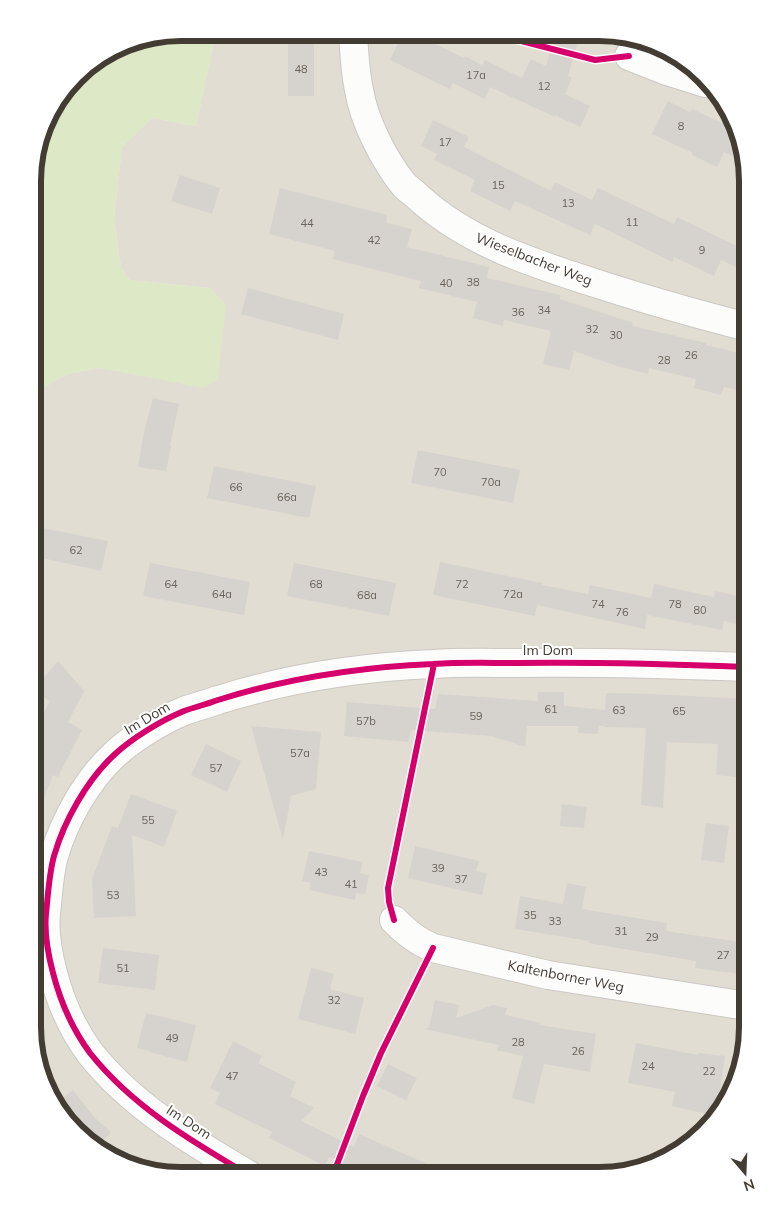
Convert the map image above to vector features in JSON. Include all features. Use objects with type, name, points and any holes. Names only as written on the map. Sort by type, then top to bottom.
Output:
[{"type":"street","name":"Wieselbacher Weg","points":[[354,41],[359,92],[370,127],[385,156],[405,185],[428,207],[462,230],[512,254],[565,274],[619,291],[739,324]]},
{"type":"street","points":[[629,56],[667,72],[696,80]]},
{"type":"street","name":"Im Dom","points":[[238,1167],[147,1109],[113,1079],[84,1043],[71,1021],[56,986],[48,952],[45,920],[54,857],[66,824],[87,786],[114,755],[144,732],[182,712],[276,683],[316,676],[398,666],[454,663],[652,663],[738,667]]},
{"type":"street","name":"Kaltenborner Weg","points":[[394,920],[408,934],[421,943],[452,953],[548,975],[738,1005]]},
{"type":"shaded area","points":[[214,41],[599,41],[617,42],[653,52],[684,70],[710,96],[728,127],[736,154],[739,181],[738,1036],[731,1072],[715,1105],[698,1126],[684,1138],[653,1156],[626,1164],[599,1167],[163,1166],[127,1156],[96,1138],[70,1112],[52,1081],[42,1045],[41,1027],[41,389],[67,374],[100,368],[150,377],[210,288],[130,280],[121,268],[114,218],[122,147],[152,118],[196,126]]},
{"type":"green space","points":[[214,41],[196,126],[152,118],[122,147],[114,218],[121,268],[130,280],[210,288],[226,304],[218,380],[204,388],[100,368],[67,374],[41,389],[41,181],[42,163],[52,127],[70,96],[82,82],[111,60],[136,49],[163,42]]},
{"type":"building","points":[[288,41],[314,41],[314,96],[288,96]]},
{"type":"building","points":[[399,41],[429,41],[482,65],[485,60],[522,78],[531,59],[546,66],[553,41],[578,41],[568,76],[572,78],[565,94],[590,106],[580,127],[490,87],[485,99],[453,83],[450,89],[390,60]]},
{"type":"building","points":[[668,101],[690,112],[692,109],[727,125],[736,158],[724,152],[717,167],[692,155],[693,153],[652,134]]},
{"type":"building","points":[[433,120],[469,137],[464,147],[551,191],[555,182],[592,200],[598,188],[674,224],[677,217],[739,247],[739,268],[721,260],[714,276],[674,257],[672,262],[595,224],[590,235],[515,201],[510,211],[470,191],[475,180],[434,160],[437,154],[421,146]]},
{"type":"building","points":[[180,175],[220,188],[212,214],[171,201]]},
{"type":"building","points":[[280,188],[387,215],[386,223],[412,229],[407,247],[489,267],[487,278],[560,295],[560,299],[633,323],[632,326],[706,343],[706,345],[739,353],[739,391],[724,387],[721,395],[694,388],[696,379],[649,368],[648,374],[617,366],[574,351],[569,370],[543,364],[551,331],[504,320],[503,326],[473,318],[477,302],[419,288],[421,281],[333,259],[335,251],[269,234]]},
{"type":"building","points":[[248,288],[344,314],[338,340],[241,314]]},
{"type":"building","points":[[153,398],[179,404],[166,471],[138,467]]},
{"type":"building","points":[[418,450],[520,470],[513,503],[411,483]]},
{"type":"building","points":[[214,466],[316,486],[309,518],[207,498]]},
{"type":"building","points":[[41,528],[108,541],[101,571],[41,558]]},
{"type":"building","points":[[440,562],[588,594],[590,585],[651,599],[654,584],[714,597],[715,591],[739,596],[738,624],[724,621],[722,630],[647,615],[645,629],[537,605],[535,616],[433,595]]},
{"type":"building","points":[[150,563],[250,582],[244,615],[143,596]]},
{"type":"building","points":[[294,563],[396,583],[389,616],[287,596]]},
{"type":"building","points":[[58,661],[84,691],[68,722],[82,730],[58,777],[53,775],[41,805],[41,718],[50,701],[41,696],[41,681]]},
{"type":"building","points":[[538,692],[564,692],[564,706],[605,710],[606,693],[738,699],[737,777],[716,775],[718,744],[667,742],[663,808],[641,805],[646,728],[599,726],[598,734],[578,733],[579,726],[527,726],[525,747],[492,736],[411,730],[408,742],[344,736],[347,702],[435,709],[438,694],[538,701]]},
{"type":"building","points":[[251,726],[321,732],[316,789],[291,796],[283,840]]},
{"type":"building","points":[[206,744],[241,761],[227,792],[191,775]]},
{"type":"building","points":[[131,794],[177,811],[164,847],[132,835],[136,916],[94,918],[92,879],[112,826],[118,828]]},
{"type":"building","points":[[562,804],[587,807],[584,828],[560,826]]},
{"type":"building","points":[[706,823],[729,826],[724,863],[701,860]]},
{"type":"building","points":[[415,846],[479,861],[476,871],[487,873],[482,895],[408,878]]},
{"type":"building","points":[[309,851],[363,862],[360,873],[369,875],[365,894],[356,893],[355,900],[309,890],[311,883],[302,881]]},
{"type":"building","points":[[567,883],[586,887],[582,909],[667,923],[666,931],[738,942],[738,974],[695,968],[696,961],[515,929],[520,896],[563,904]]},
{"type":"building","points":[[103,948],[159,955],[155,990],[98,983]]},
{"type":"building","points":[[311,968],[334,974],[330,989],[364,998],[355,1034],[298,1019]]},
{"type":"building","points":[[435,1000],[459,1005],[456,1018],[493,1005],[507,1008],[505,1015],[541,1023],[540,1025],[596,1034],[590,1072],[544,1064],[534,1104],[512,1098],[523,1056],[497,1050],[499,1045],[424,1029],[429,1027]]},
{"type":"building","points":[[146,1013],[196,1025],[187,1062],[137,1048]]},
{"type":"building","points":[[233,1041],[262,1056],[258,1063],[296,1082],[290,1096],[314,1108],[301,1121],[354,1147],[359,1134],[434,1167],[352,1167],[329,1157],[325,1166],[269,1138],[272,1132],[215,1104],[220,1093],[210,1088]]},
{"type":"building","points":[[636,1043],[698,1055],[698,1053],[725,1056],[719,1099],[708,1114],[672,1106],[675,1092],[628,1083]]},
{"type":"building","points":[[388,1064],[417,1078],[406,1100],[377,1086]]},
{"type":"building","points":[[73,1090],[94,1117],[111,1132],[102,1142],[82,1126],[61,1099]]},
{"type":"cycle path","points":[[521,41],[595,60],[629,56]]},
{"type":"cycle path","points":[[236,1167],[184,1135],[124,1090],[90,1053],[73,1025],[59,994],[50,959],[46,929],[52,863],[70,815],[95,776],[114,755],[157,724],[184,711],[244,692],[351,671],[443,663],[603,663],[738,667]]},
{"type":"cycle path","points":[[394,920],[389,902],[388,888],[434,664]]},
{"type":"cycle path","points":[[336,1167],[381,1053],[433,948]]}]
